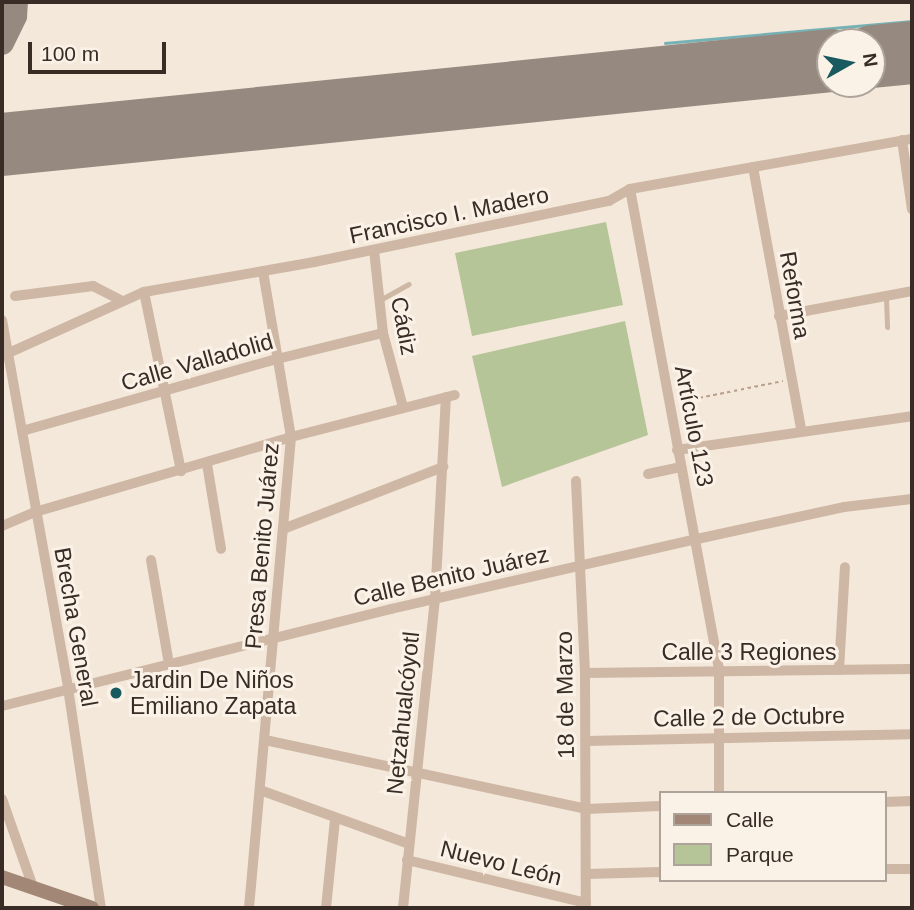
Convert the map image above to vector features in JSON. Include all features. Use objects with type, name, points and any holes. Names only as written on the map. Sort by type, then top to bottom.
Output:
[{"type":"main road","points":[[2,877],[92,908]]},
{"type":"street","name":"Francisco I. Madero","points":[[5,354],[120,300],[144,292],[263,272],[609,201],[630,189],[907,139]]},
{"type":"street","points":[[907,139],[912,209]]},
{"type":"street","name":"Reforma","points":[[753,167],[801,429]]},
{"type":"street","name":"Artículo 123","points":[[630,189],[677,450],[697,539],[719,670],[719,791]]},
{"type":"street","name":"Cádiz","points":[[374,250],[383,333],[403,407]]},
{"type":"street","name":"Presa Benito Juárez","points":[[249,908],[291,437],[263,272]]},
{"type":"street","points":[[15,296],[93,286],[120,300]]},
{"type":"street","points":[[779,316],[912,291]]},
{"type":"street","points":[[144,292],[167,391],[181,471]]},
{"type":"street","name":"Brecha General","points":[[2,320],[5,354],[22,431],[68,688],[101,908]]},
{"type":"street","name":"Calle Valladolid","points":[[22,431],[278,359],[383,333]]},
{"type":"street","name":"Netzahualcóyotl","points":[[403,407],[451,396],[443,467],[435,599],[403,908]]},
{"type":"street","points":[[2,526],[35,512],[403,407]]},
{"type":"street","points":[[677,450],[801,429],[912,416]]},
{"type":"street","points":[[206,464],[221,549]]},
{"type":"street","points":[[283,529],[443,467]]},
{"type":"street","points":[[648,474],[681,467]]},
{"type":"street","name":"18 de Marzo","points":[[576,481],[585,673],[586,906]]},
{"type":"street","name":"Calle Benito Juárez","points":[[2,706],[435,599],[697,539],[844,507],[912,499]]},
{"type":"street","points":[[151,560],[169,664]]},
{"type":"street","points":[[839,670],[845,567]]},
{"type":"street","name":"Calle 3 Regiones","points":[[585,673],[912,669]]},
{"type":"street","name":"Calle 2 de Octubre","points":[[586,741],[718,736],[912,734]]},
{"type":"street","points":[[265,740],[586,809],[659,806]]},
{"type":"street","points":[[260,790],[409,844]]},
{"type":"street","points":[[2,799],[33,887]]},
{"type":"street","points":[[886,802],[912,801]]},
{"type":"street","points":[[326,908],[335,819]]},
{"type":"street","name":"Nuevo León","points":[[407,860],[586,906]]},
{"type":"street","points":[[886,869],[912,869]]},
{"type":"street","points":[[586,874],[659,872]]},
{"type":"lane","points":[[378,302],[409,284]]},
{"type":"lane","points":[[886,297],[887,327]]},
{"type":"path","points":[[670,404],[791,380]]},
{"type":"green space","points":[[606,222],[623,305],[472,336],[455,253]]},
{"type":"green space","points":[[625,321],[648,435],[502,487],[472,356]]},
{"type":"waterway","points":[[665,43],[912,21]]},
{"type":"taxiway","points":[[2,43],[15,16],[16,2]]},
{"type":"runway","points":[[886,55],[912,52]]},
{"type":"runway","points":[[2,144],[816,61]]},
{"type":"place","name":"Jardin De Niños Emiliano Zapata","points":[[116,693]]}]
